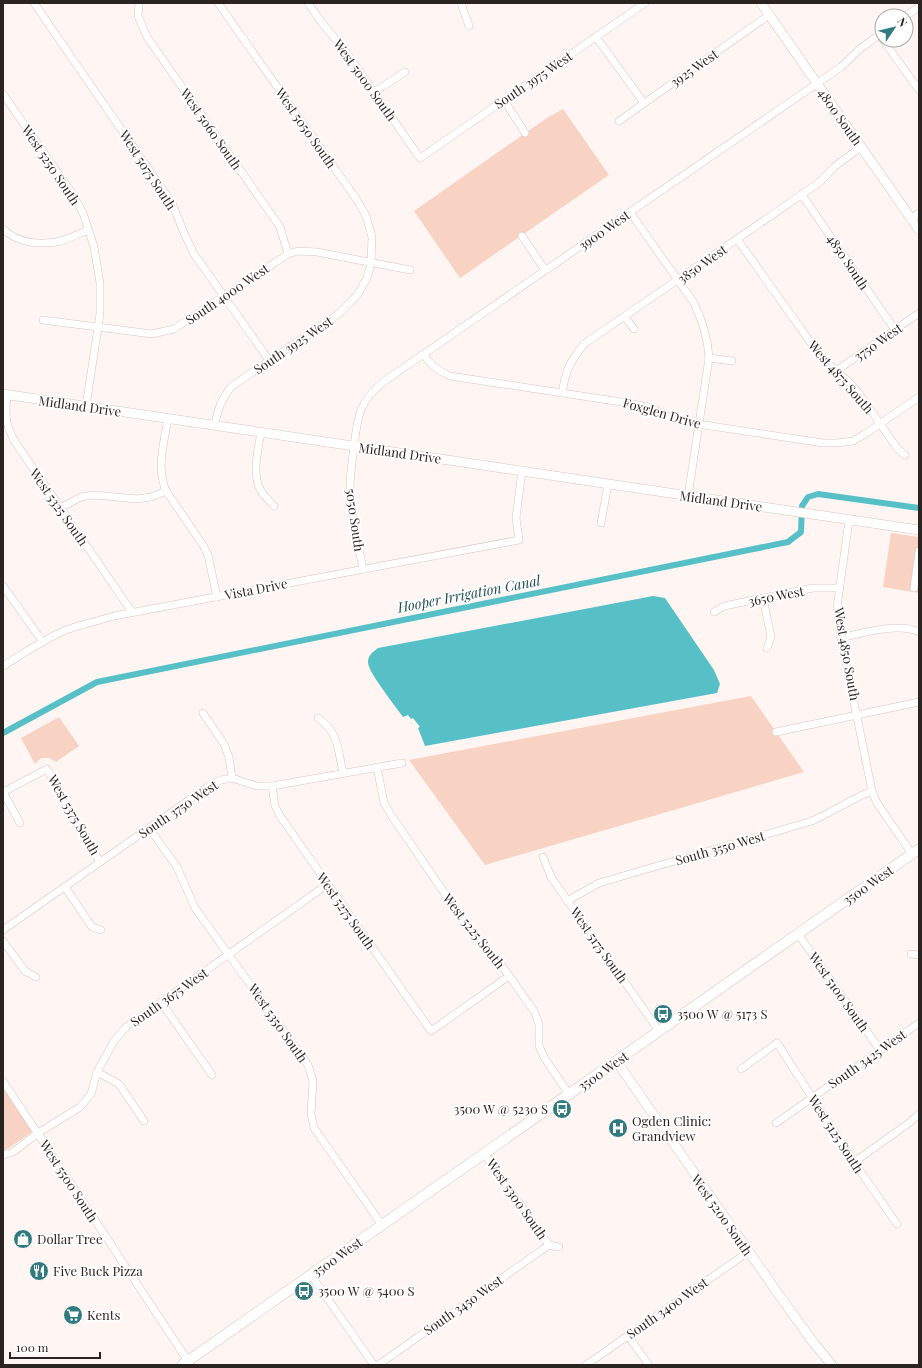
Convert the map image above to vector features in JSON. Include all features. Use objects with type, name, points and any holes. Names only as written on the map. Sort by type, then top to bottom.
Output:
[{"type":"main road","name":"3500 West","points":[[185,1363],[916,852]]},
{"type":"street","name":"West 5075 South","points":[[34,3],[172,203],[194,254],[269,360]]},
{"type":"street","name":"West 5060 South","points":[[138,3],[138,16],[147,36],[280,227],[288,254]]},
{"type":"street","name":"West 5050 South","points":[[218,3],[357,200],[366,216],[372,237],[371,263]]},
{"type":"street","name":"West 5000 South","points":[[308,3],[346,52],[420,158]]},
{"type":"street","points":[[461,3],[469,26]]},
{"type":"street","name":"South 3975 West","points":[[420,158],[645,3]]},
{"type":"street","name":"4800 South","points":[[761,3],[919,230]]},
{"type":"street","name":"3925 West","points":[[619,122],[769,15]]},
{"type":"street","points":[[596,37],[644,103]]},
{"type":"street","name":"3900 West","points":[[354,446],[360,410],[372,391],[383,382],[841,67],[860,48],[874,41]]},
{"type":"street","points":[[890,48],[919,90]]},
{"type":"street","points":[[374,92],[404,72]]},
{"type":"street","name":"West 5250 South","points":[[3,94],[70,190],[83,213],[94,247],[100,283],[100,314],[86,406]]},
{"type":"street","points":[[504,100],[525,133]]},
{"type":"street","name":"3850 West","points":[[562,393],[566,372],[572,359],[584,344],[802,195],[820,182],[834,167],[861,147]]},
{"type":"street","name":"4850 South","points":[[802,195],[894,330]]},
{"type":"street","points":[[630,212],[694,304],[701,317],[708,343],[709,358],[688,496]]},
{"type":"street","points":[[911,219],[919,213]]},
{"type":"street","points":[[3,230],[16,238],[34,243],[56,242],[88,230]]},
{"type":"street","points":[[522,236],[545,270]]},
{"type":"street","name":"West 4875 South","points":[[737,239],[821,357],[858,392],[897,448],[905,455]]},
{"type":"street","name":"South 4000 West","points":[[43,320],[152,334],[174,329],[288,254],[298,251],[316,252],[410,270]]},
{"type":"street","name":"South 3925 West","points":[[215,425],[218,409],[224,396],[232,386],[340,312],[358,294],[367,278],[371,263]]},
{"type":"street","name":"3750 West","points":[[836,371],[919,313]]},
{"type":"street","points":[[625,317],[634,328]]},
{"type":"street","name":"Foxglen Drive","points":[[423,354],[431,365],[439,372],[450,376],[628,402],[648,407],[676,420],[699,425],[823,443],[853,441],[881,424],[919,397]]},
{"type":"street","points":[[709,358],[732,361]]},
{"type":"street","name":"Midland Drive","points":[[5,395],[919,530]]},
{"type":"street","name":"West 5325 South","points":[[5,395],[5,415],[8,429],[15,442],[132,612]]},
{"type":"street","points":[[168,418],[160,470],[162,481],[166,491],[203,545],[208,555],[217,597]]},
{"type":"street","points":[[261,432],[256,466],[257,477],[260,489],[274,506]]},
{"type":"street","name":"5050 South","points":[[354,446],[350,477],[350,503],[363,569]]},
{"type":"street","name":"Vista Drive","points":[[3,666],[64,631],[80,625],[132,612],[519,540],[516,518],[522,471]]},
{"type":"street","points":[[601,523],[608,484]]},
{"type":"street","points":[[60,508],[81,497],[94,495],[137,499],[152,497],[166,491]]},
{"type":"street","name":"West 4850 South","points":[[849,520],[837,607],[841,638],[872,791]]},
{"type":"street","points":[[914,588],[918,571],[919,551]]},
{"type":"street","points":[[3,586],[43,642]]},
{"type":"street","name":"3650 West","points":[[714,612],[724,606],[813,588],[840,588]]},
{"type":"street","points":[[763,598],[771,637],[767,648]]},
{"type":"street","points":[[841,638],[887,628],[915,630],[919,632]]},
{"type":"street","points":[[776,732],[919,702]]},
{"type":"street","points":[[203,713],[224,744],[229,757],[232,778]]},
{"type":"street","points":[[318,718],[327,724],[334,735],[343,774]]},
{"type":"street","name":"South 3750 West","points":[[3,930],[209,786],[220,780],[232,778],[256,786],[272,786],[402,763]]},
{"type":"street","name":"West 5225 South","points":[[377,767],[384,803],[393,818],[463,920],[502,966],[534,1010],[539,1024],[538,1046],[569,1094]]},
{"type":"street","name":"West 5375 South","points":[[3,792],[47,769],[100,862]]},
{"type":"street","name":"West 5275 South","points":[[272,786],[275,806],[280,816],[431,1031],[509,976]]},
{"type":"street","points":[[872,791],[877,803],[916,852]]},
{"type":"street","name":"South 3550 West","points":[[567,901],[599,884],[812,821],[831,813],[862,795],[872,791]]},
{"type":"street","points":[[3,792],[20,823]]},
{"type":"street","name":"West 5350 South","points":[[149,828],[177,868],[195,908],[308,1065],[313,1081],[311,1114],[314,1128],[382,1225]]},
{"type":"street","name":"West 5175 South","points":[[543,857],[551,876],[567,901],[659,1031]]},
{"type":"street","name":"South 3675 West","points":[[3,1155],[13,1152],[38,1133],[80,1107],[91,1094],[97,1072],[114,1040],[126,1027],[328,884]]},
{"type":"street","points":[[65,887],[92,927],[102,930]]},
{"type":"street","name":"West 5100 South","points":[[798,934],[880,1050]]},
{"type":"street","points":[[3,941],[25,972],[36,977]]},
{"type":"street","points":[[911,954],[919,955]]},
{"type":"street","points":[[161,1002],[212,1075]]},
{"type":"street","name":"South 3425 West","points":[[776,1123],[919,1023]]},
{"type":"street","name":"West 5125 South","points":[[741,1069],[777,1043],[854,1162],[897,1224]]},
{"type":"street","name":"West 5200 South","points":[[617,1062],[748,1252],[813,1342],[832,1365]]},
{"type":"street","points":[[97,1072],[119,1084],[144,1120]]},
{"type":"street","name":"West 5500 South","points":[[3,1081],[38,1133],[185,1363]]},
{"type":"street","points":[[854,1162],[909,1123],[919,1114]]},
{"type":"street","name":"West 5300 South","points":[[484,1153],[549,1245]]},
{"type":"street","points":[[549,1245],[559,1247]]},
{"type":"street","name":"South 3450 West","points":[[378,1365],[549,1245]]},
{"type":"street","name":"South 3400 West","points":[[586,1365],[748,1252]]},
{"type":"street","points":[[311,1275],[374,1365]]},
{"type":"street","points":[[628,1336],[649,1365]]},
{"type":"shaded area","points":[[563,109],[609,175],[460,278],[414,211],[547,118]]},
{"type":"shaded area","points":[[891,533],[919,537],[919,593],[883,587]]},
{"type":"shaded area","points":[[751,696],[804,772],[485,865],[409,760]]},
{"type":"shaded area","points":[[59,717],[79,746],[56,762],[49,758],[41,758],[35,764],[21,738]]},
{"type":"shaded area","points":[[3,1083],[35,1130],[3,1151]]},
{"type":"water","points":[[653,596],[665,598],[714,670],[720,684],[717,693],[425,746],[418,728],[420,727],[413,718],[411,719],[408,715],[403,717],[377,681],[369,667],[369,657],[378,648]]},
{"type":"waterway","name":"Hooper Irrigation Canal","points":[[3,733],[97,682],[788,542],[801,532],[802,506],[808,497],[818,494],[919,508]]},
{"type":"place","name":"3500 W @ 5173 S","points":[[663,1014]]},
{"type":"place","name":"3500 W @ 5230 S","points":[[562,1109]]},
{"type":"place","name":"Ogden Clinic: Grandview","points":[[618,1128]]},
{"type":"place","name":"Dollar Tree","points":[[23,1239]]},
{"type":"place","name":"Five Buck Pizza","points":[[39,1271]]},
{"type":"place","name":"3500 W @ 5400 S","points":[[304,1291]]},
{"type":"place","name":"Kents","points":[[73,1315]]}]
